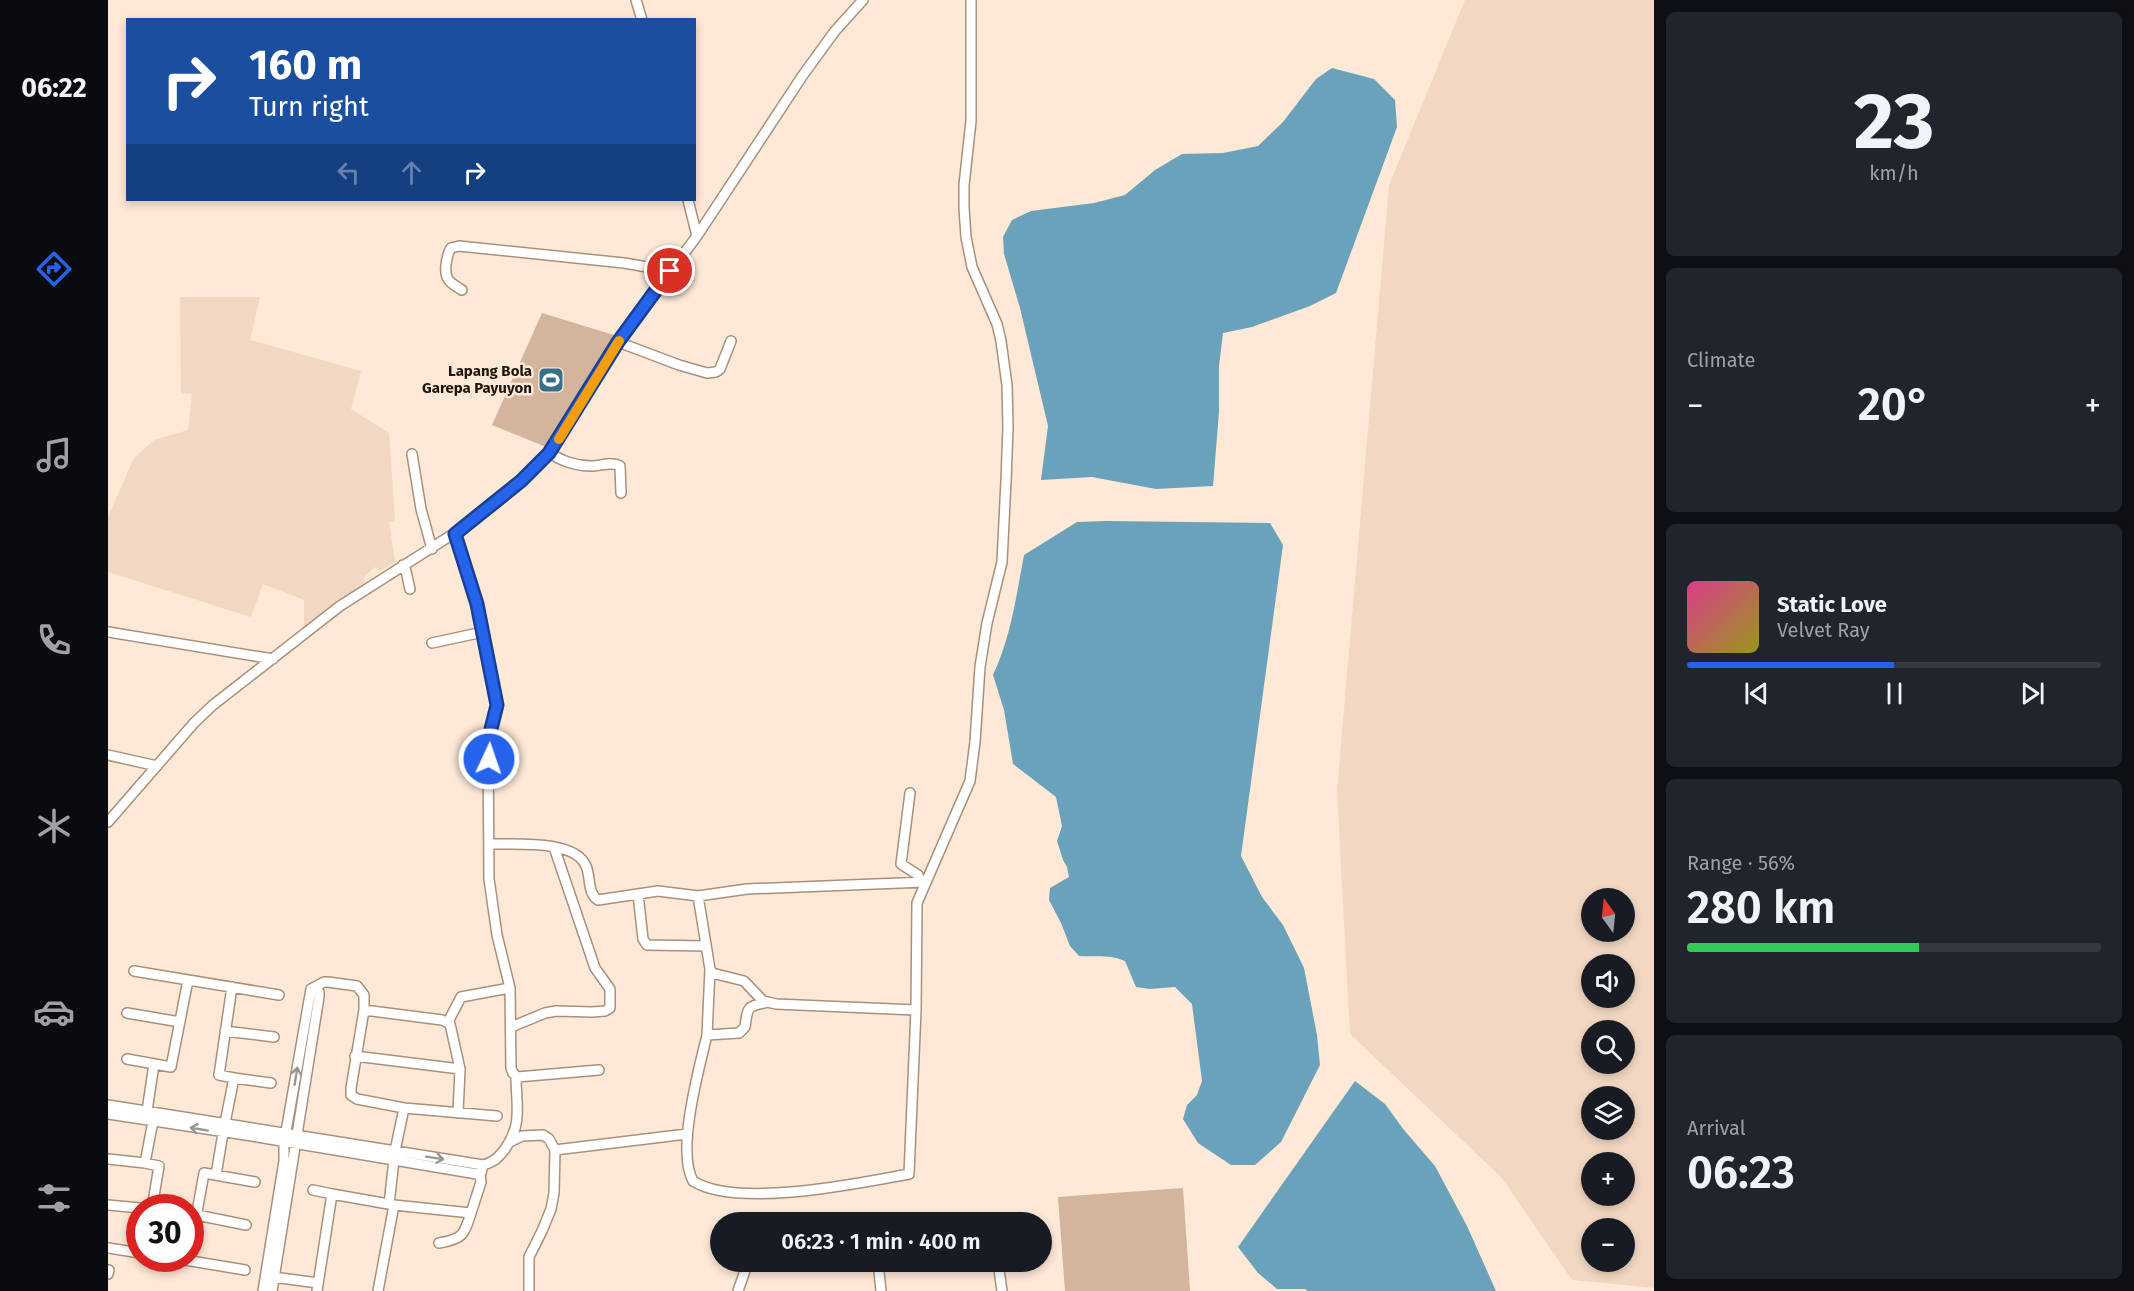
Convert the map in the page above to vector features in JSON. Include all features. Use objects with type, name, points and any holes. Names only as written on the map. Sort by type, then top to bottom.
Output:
[{"type":"street","points":[[636,0],[641,18]]},
{"type":"street","points":[[108,822],[204,713],[340,606],[403,564],[455,534],[521,481],[549,453],[618,342],[697,236],[803,75],[835,31],[863,0]]},
{"type":"street","points":[[698,896],[710,969],[706,1035],[687,1134],[690,1176],[693,1181],[704,1187],[732,1191],[791,1192],[832,1188],[909,1174],[916,1010],[917,903],[923,882],[966,795],[970,781],[980,667],[987,623],[1002,562],[1008,406],[1001,341],[997,324],[972,267],[966,237],[964,208],[964,185],[971,121],[971,0]]},
{"type":"street","points":[[688,201],[697,236]]},
{"type":"street","points":[[462,290],[447,279],[446,274],[448,253],[451,248],[459,246],[624,263],[670,271]]},
{"type":"street","points":[[618,342],[707,374],[720,369],[731,342]]},
{"type":"street","points":[[549,453],[561,460],[589,466],[616,464],[620,466],[621,493]]},
{"type":"street","points":[[412,454],[421,509],[432,549]]},
{"type":"street","points":[[108,1105],[147,1111],[252,1136],[291,1139],[481,1169],[493,1162],[510,1142],[518,1120],[516,1076],[511,1068],[510,988],[490,895],[488,741],[497,705],[477,604],[455,534]]},
{"type":"street","points":[[403,564],[410,589]]},
{"type":"street","points":[[108,632],[273,659]]},
{"type":"street","points":[[432,643],[483,632]]},
{"type":"street","points":[[108,755],[158,766]]},
{"type":"street","points":[[910,793],[901,864],[918,875],[923,882]]},
{"type":"street","points":[[490,844],[566,849],[580,857],[586,866],[592,893],[598,900],[658,891],[698,896],[747,889],[923,882]]},
{"type":"street","points":[[512,1027],[545,1013],[605,1011],[610,1008],[610,989],[595,968],[554,847]]},
{"type":"street","points":[[638,894],[643,939],[647,945],[705,946]]},
{"type":"street","points":[[710,969],[712,973],[744,981],[763,1001],[768,1002],[916,1010]]},
{"type":"street","points":[[134,971],[279,994]]},
{"type":"street","points":[[127,1059],[171,1067],[188,980]]},
{"type":"street","points":[[272,1291],[311,989],[324,982],[357,986],[364,995],[364,1010],[355,1056],[351,1095],[404,1108],[497,1116]]},
{"type":"street","points":[[232,987],[219,1075],[271,1083]]},
{"type":"street","points":[[458,1113],[460,1069],[448,1022],[461,997],[510,988]]},
{"type":"street","points":[[706,1035],[739,1033],[745,1027],[747,1010],[768,1002]]},
{"type":"street","points":[[364,1010],[448,1022]]},
{"type":"street","points":[[127,1013],[180,1022]]},
{"type":"street","points":[[225,1031],[274,1037]]},
{"type":"street","points":[[355,1056],[460,1069]]},
{"type":"street","points":[[147,1111],[154,1064]]},
{"type":"street","points":[[516,1076],[599,1070]]},
{"type":"street","points":[[216,1175],[234,1078]]},
{"type":"street","points":[[378,1291],[391,1204],[394,1156],[404,1108]]},
{"type":"street","points":[[108,1114],[224,1128]]},
{"type":"street","points":[[145,1163],[153,1121]]},
{"type":"street","points":[[555,1150],[687,1134]]},
{"type":"street","points":[[510,1142],[522,1136],[543,1135],[549,1139],[555,1150],[554,1192],[542,1231],[529,1257],[529,1291]]},
{"type":"street","points":[[108,1159],[159,1166],[154,1194]]},
{"type":"street","points":[[440,1243],[460,1238],[465,1230],[481,1182],[481,1169]]},
{"type":"street","points":[[200,1194],[204,1173],[255,1182]]},
{"type":"street","points":[[313,1190],[391,1204],[471,1213]]},
{"type":"street","points":[[273,1277],[317,1287],[332,1194]]},
{"type":"street","points":[[108,1205],[126,1207]]},
{"type":"street","points":[[263,1291],[280,1215]]},
{"type":"street","points":[[204,1216],[246,1225]]},
{"type":"street","points":[[108,1248],[126,1251]]},
{"type":"street","points":[[204,1263],[245,1270]]},
{"type":"street","points":[[738,1291],[745,1272]]},
{"type":"street","points":[[879,1272],[880,1291]]},
{"type":"street","points":[[999,1272],[1002,1291]]},
{"type":"shaded area","points":[[1465,0],[1654,0],[1654,1288],[1572,1280],[1501,1177],[1350,1034],[1337,791],[1389,185]]},
{"type":"shaded area","points":[[180,297],[260,297],[250,340],[361,371],[351,409],[389,433],[395,521],[389,522],[395,562],[380,571],[375,567],[363,578],[366,584],[304,628],[304,600],[263,584],[251,617],[108,572],[108,517],[134,458],[154,440],[188,430],[192,394],[181,393]]},
{"type":"shaded area","name":"Lapang Bola Garepa Payuyon","points":[[542,313],[617,336],[551,449],[492,425]]},
{"type":"shaded area","points":[[1183,1188],[1190,1291],[1065,1291],[1058,1197]]},
{"type":"water","points":[[1332,68],[1374,79],[1395,100],[1397,127],[1336,293],[1310,306],[1252,327],[1223,333],[1219,366],[1219,412],[1213,486],[1156,489],[1092,477],[1041,480],[1048,426],[1020,308],[1004,254],[1003,237],[1012,220],[1031,211],[1094,203],[1125,195],[1155,170],[1182,154],[1223,153],[1258,146],[1283,122],[1316,79]]},
{"type":"water","points":[[1077,522],[1270,523],[1283,545],[1241,856],[1262,897],[1283,925],[1304,968],[1317,1035],[1320,1065],[1281,1142],[1255,1165],[1231,1165],[1198,1143],[1183,1119],[1187,1105],[1197,1095],[1202,1081],[1192,1004],[1175,987],[1150,989],[1136,987],[1125,961],[1108,957],[1079,956],[1070,946],[1049,900],[1050,888],[1069,877],[1057,841],[1062,826],[1056,797],[1013,764],[1004,710],[993,675],[1009,631],[1024,555]]},
{"type":"water","points":[[1355,1081],[1385,1104],[1435,1166],[1467,1226],[1496,1291],[1277,1289],[1258,1273],[1238,1247]]},
{"type":"slow traffic","points":[[559,439],[619,341]]},
{"type":"place","name":"Lapang Bola Garepa Payuyon","points":[[551,380]]},
{"type":"route","points":[[489,759],[488,741],[497,705],[477,604],[455,534],[521,481],[549,453],[618,342],[670,271]]}]
